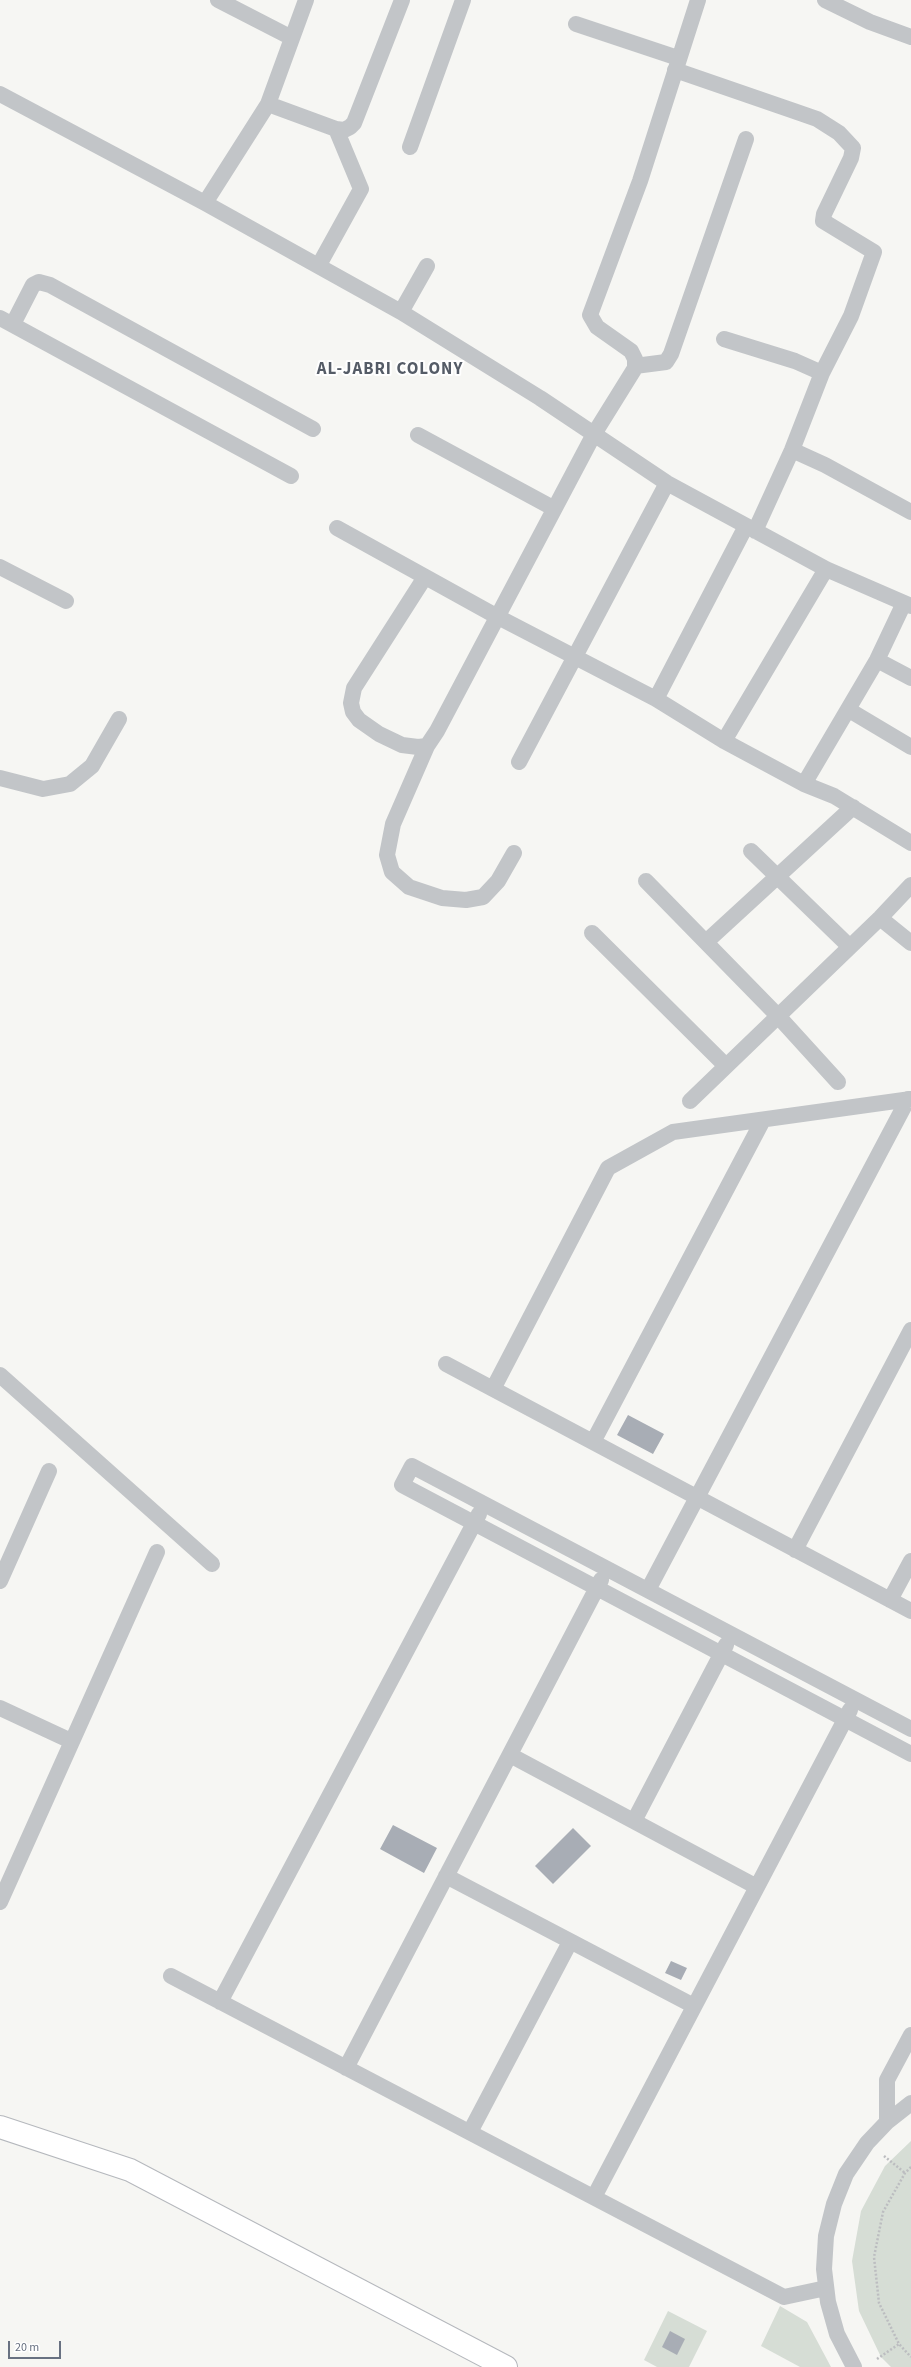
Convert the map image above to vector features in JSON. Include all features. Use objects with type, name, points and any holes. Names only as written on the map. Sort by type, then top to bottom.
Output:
[{"type":"main road","points":[[0,2127],[130,2170],[506,2367]]},
{"type":"street","points":[[218,0],[292,38]]},
{"type":"street","points":[[205,203],[268,104],[306,0]]},
{"type":"street","points":[[268,104],[336,129],[344,130],[354,123],[402,0]]},
{"type":"street","points":[[410,147],[464,0]]},
{"type":"street","points":[[514,853],[498,881],[483,897],[466,900],[442,898],[409,886],[392,872],[387,855],[393,824],[426,746],[437,731],[553,508],[594,434],[622,391],[635,366],[635,359],[631,352],[597,327],[590,315],[640,181],[698,0]]},
{"type":"street","points":[[825,0],[870,22],[911,37]]},
{"type":"street","points":[[576,24],[817,119],[839,133],[853,148],[851,158],[824,214],[823,221],[874,252],[851,316],[822,373],[792,450],[656,699]]},
{"type":"street","points":[[0,94],[205,203],[319,265],[401,312],[540,398],[667,483],[826,569],[908,605],[849,710],[804,784]]},
{"type":"street","points":[[319,265],[361,189],[336,129]]},
{"type":"street","points":[[635,366],[666,362],[671,354],[746,139]]},
{"type":"street","points":[[401,312],[427,266]]},
{"type":"street","points":[[291,476],[6,321],[33,285],[39,282],[50,285],[313,429]]},
{"type":"street","points":[[724,338],[795,361],[822,373]]},
{"type":"street","points":[[418,435],[553,508]]},
{"type":"street","points":[[792,450],[826,465],[911,512]]},
{"type":"street","points":[[519,762],[576,658],[667,483]]},
{"type":"street","points":[[337,528],[496,616],[656,699],[724,741],[804,784],[834,796],[911,843]]},
{"type":"street","points":[[0,567],[66,600]]},
{"type":"street","points":[[724,741],[826,569]]},
{"type":"street","points":[[425,577],[354,688],[351,703],[353,712],[359,720],[378,734],[402,745],[418,747],[426,746]]},
{"type":"street","points":[[877,660],[911,678]]},
{"type":"street","points":[[849,710],[911,747]]},
{"type":"street","points":[[0,778],[43,789],[70,784],[92,766],[119,719]]},
{"type":"street","points":[[706,942],[779,878],[853,807]]},
{"type":"street","points":[[751,851],[850,947]]},
{"type":"street","points":[[646,881],[778,1016],[838,1082]]},
{"type":"street","points":[[690,1101],[880,918],[911,885]]},
{"type":"street","points":[[880,918],[911,943]]},
{"type":"street","points":[[592,933],[726,1066]]},
{"type":"street","points":[[493,1389],[608,1168],[673,1132],[909,1099]]},
{"type":"street","points":[[648,1590],[909,1099]]},
{"type":"street","points":[[593,1442],[763,1120]]},
{"type":"street","points":[[795,1550],[911,1330]]},
{"type":"street","points":[[446,1364],[911,1611]]},
{"type":"street","points":[[0,1375],[212,1564]]},
{"type":"street","points":[[911,1730],[412,1466],[402,1485],[911,1754]]},
{"type":"street","points":[[0,1581],[49,1471]]},
{"type":"street","points":[[220,2002],[485,1504]]},
{"type":"street","points":[[0,1902],[157,1552]]},
{"type":"street","points":[[890,1600],[911,1562]]},
{"type":"street","points":[[346,2068],[607,1569]]},
{"type":"street","points":[[634,1821],[732,1635]]},
{"type":"street","points":[[594,2197],[856,1700]]},
{"type":"street","points":[[0,1708],[71,1741]]},
{"type":"street","points":[[510,1755],[757,1887]]},
{"type":"street","points":[[446,1876],[694,2006]]},
{"type":"street","points":[[470,2132],[570,1942]]},
{"type":"street","points":[[171,1976],[784,2297],[826,2288]]},
{"type":"street","points":[[887,2122],[887,2080],[911,2034]]},
{"type":"street","points":[[854,2367],[837,2334],[828,2302],[824,2269],[826,2236],[834,2204],[846,2174],[864,2146],[887,2122],[911,2103]]},
{"type":"path","points":[[884,2156],[905,2173]]},
{"type":"path","points":[[911,2167],[905,2173],[883,2212],[874,2258],[879,2303],[899,2344],[911,2357]]},
{"type":"path","points":[[877,2359],[899,2344]]},
{"type":"shaded area","points":[[911,2141],[911,2367],[891,2367],[881,2357],[859,2311],[852,2261],[861,2211],[885,2166]]},
{"type":"shaded area","points":[[780,2306],[807,2322],[831,2367],[800,2367],[761,2346]]},
{"type":"shaded area","points":[[668,2311],[707,2331],[689,2367],[657,2367],[644,2360]]},
{"type":"building","points":[[628,1415],[664,1434],[653,1454],[617,1435]]},
{"type":"building","points":[[393,1825],[437,1848],[424,1873],[380,1849]]},
{"type":"building","points":[[573,1828],[591,1846],[553,1884],[535,1866]]},
{"type":"building","points":[[671,1961],[687,1968],[681,1980],[665,1973]]},
{"type":"building","points":[[670,2331],[685,2339],[677,2355],[662,2347]]},
{"type":"district","name":"AL-JABRI COLONY","points":[[390,370]]}]
